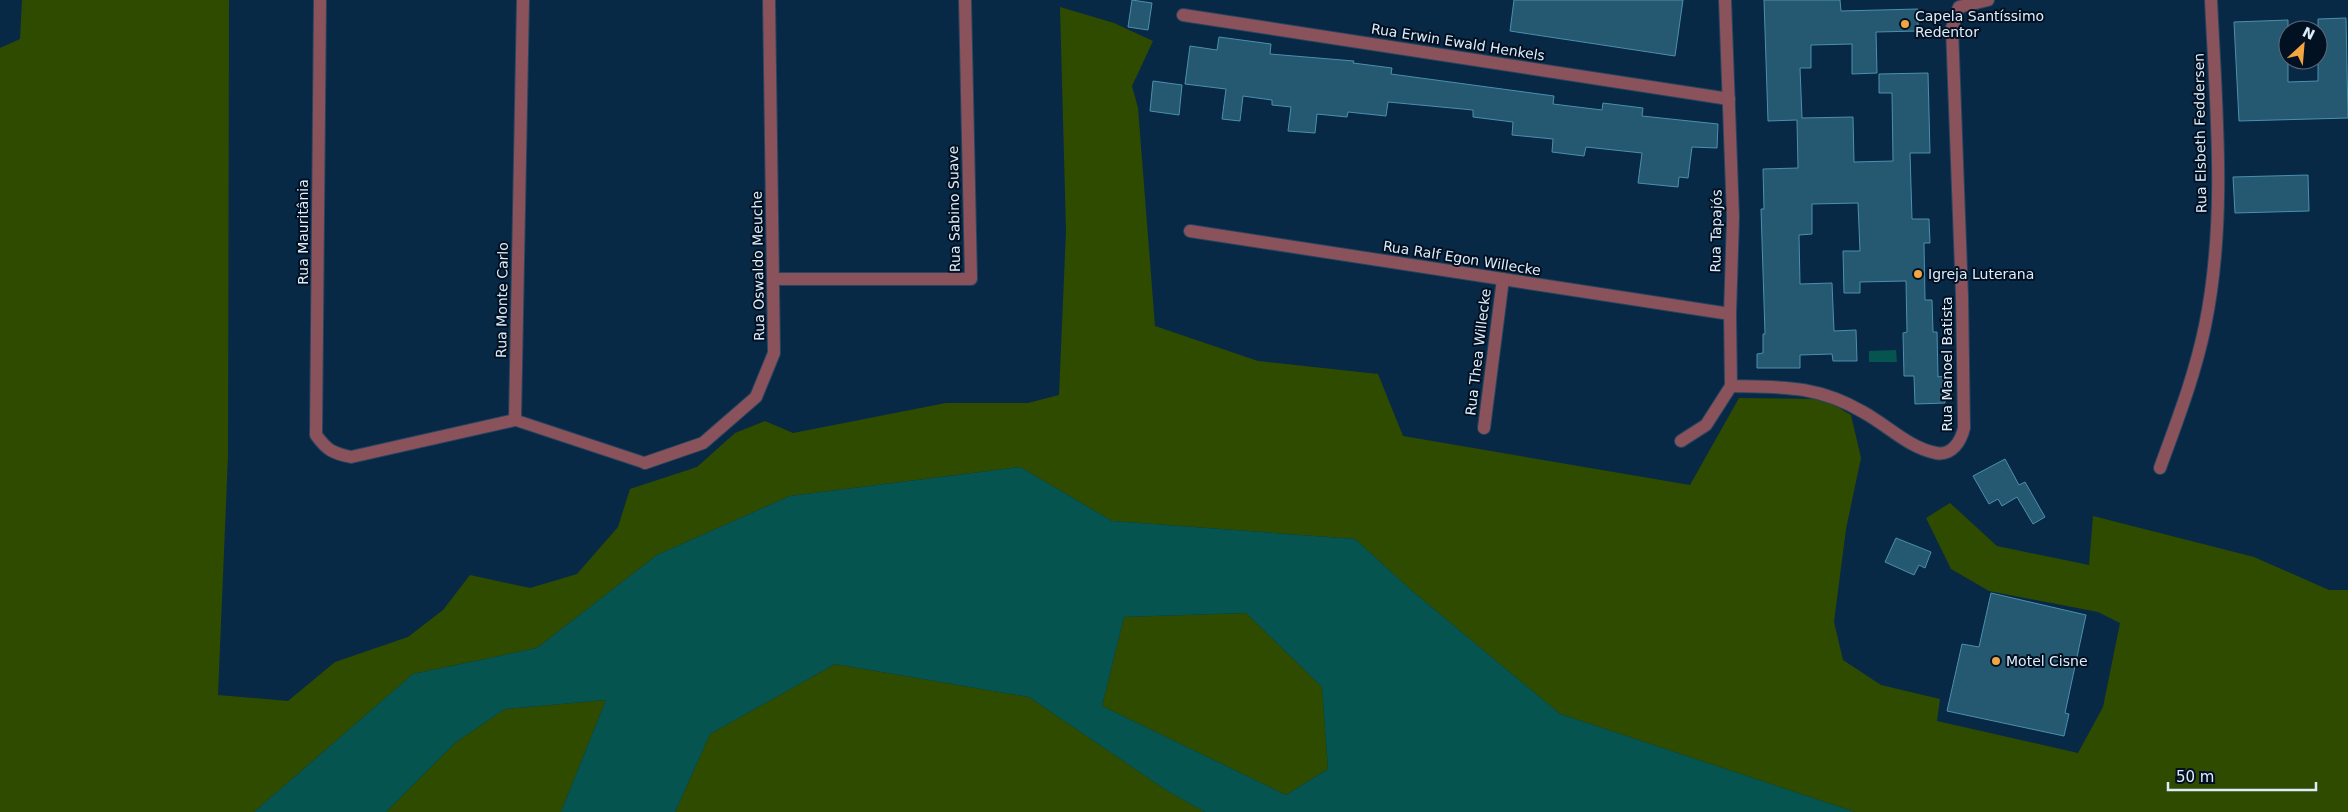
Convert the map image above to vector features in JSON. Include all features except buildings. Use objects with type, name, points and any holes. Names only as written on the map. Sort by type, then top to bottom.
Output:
[{"type":"street","name":"Rua Mauritânia","points":[[320,0],[316,435],[326,449],[351,457],[515,420]]},
{"type":"street","name":"Rua Monte Carlo","points":[[515,420],[523,0]]},
{"type":"street","name":"Rua Oswaldo Meuche","points":[[645,463],[703,443],[756,397],[774,353],[769,0]]},
{"type":"street","name":"Rua Sabino Suave","points":[[773,279],[971,279],[965,0]]},
{"type":"street","name":"Rua Tapajós","points":[[1724,0],[1733,217],[1730,314],[1731,386]]},
{"type":"street","name":"Rua Manoel Batista","points":[[1731,386],[1797,387],[1830,396],[1862,411],[1915,446],[1938,454],[1951,450],[1961,439],[1964,428],[1962,296],[1952,28],[1959,8],[1988,0]]},
{"type":"street","name":"Rua Elsbeth Feddersen","points":[[2160,468],[2185,399],[2203,336],[2215,262],[2219,188],[2211,0]]},
{"type":"street","name":"Rua Erwin Ewald Henkels","points":[[1183,15],[1729,99]]},
{"type":"street","name":"Rua Ralf Egon Willecke","points":[[1190,231],[1730,314]]},
{"type":"street","name":"Rua Thea Willecke","points":[[1484,428],[1503,279]]},
{"type":"street","points":[[1680,441],[1706,425],[1731,386]]},
{"type":"lane","points":[[515,420],[645,463]]},
{"type":"green space","points":[[22,0],[229,0],[228,456],[218,695],[288,701],[335,662],[408,637],[443,610],[470,575],[530,588],[577,574],[618,527],[630,489],[697,467],[735,433],[765,421],[793,433],[946,403],[1028,403],[1059,395],[1066,231],[1060,7],[1114,23],[1153,41],[1132,86],[1138,108],[1155,326],[1258,361],[1378,374],[1403,436],[1690,485],[1739,398],[1824,399],[1851,415],[1861,458],[1846,529],[1834,622],[1843,660],[1881,685],[1940,699],[1937,721],[2078,753],[2103,707],[2120,623],[2098,612],[1989,591],[1951,569],[1926,518],[1950,503],[1997,546],[2089,565],[2093,516],[2254,557],[2329,590],[2348,590],[2348,812],[1855,812],[1560,714],[1411,590],[1355,539],[1112,521],[1020,467],[790,496],[657,555],[537,648],[413,674],[254,812],[0,812],[0,48],[20,39]]},
{"type":"green space","points":[[1246,613],[1322,687],[1328,769],[1286,795],[1102,706],[1124,617]]},
{"type":"green space","points":[[835,664],[1029,697],[1166,790],[1205,812],[675,812],[710,734]]},
{"type":"green space","points":[[606,700],[561,812],[386,812],[456,742],[505,709]]},
{"type":"shaded area","points":[[1896,350],[1897,362],[1869,362],[1869,351]]},
{"type":"shaded area","points":[[1020,467],[1112,521],[1355,539],[1411,590],[1560,714],[1855,812],[1205,812],[1166,790],[1029,697],[835,664],[710,734],[675,812],[561,812],[606,700],[505,709],[456,742],[386,812],[254,812],[413,674],[537,648],[657,555],[790,496]],"holes":[[[1246,613],[1322,687],[1328,769],[1286,795],[1102,706],[1124,617]]]},
{"type":"place","name":"Capela Santíssimo Redentor","points":[[1905,24]]},
{"type":"place","name":"Igreja Luterana","points":[[1918,274]]},
{"type":"place","name":"Motel Cisne","points":[[1996,661]]}]
